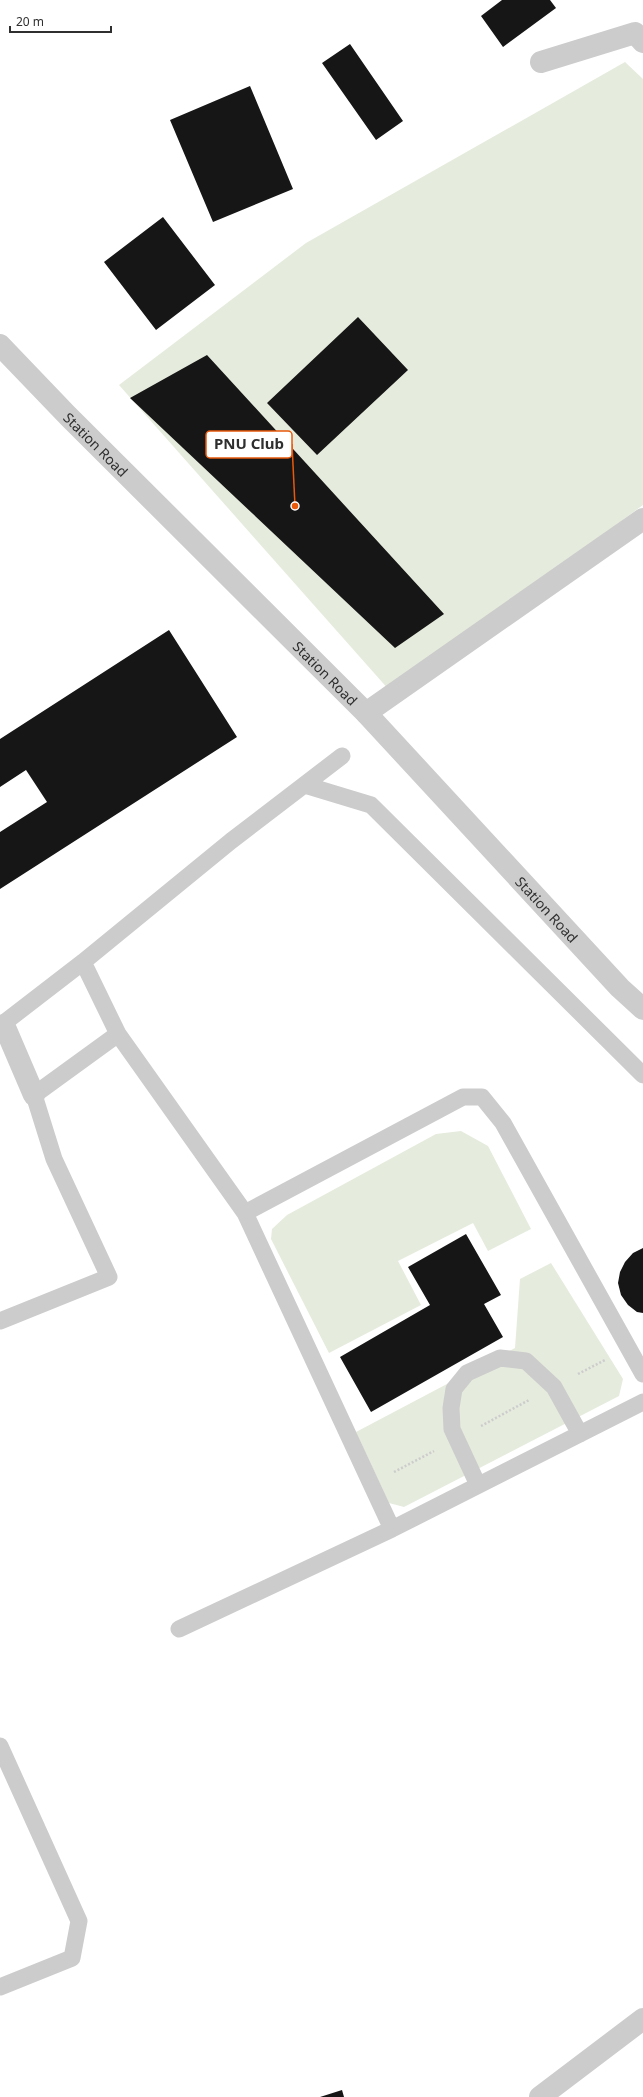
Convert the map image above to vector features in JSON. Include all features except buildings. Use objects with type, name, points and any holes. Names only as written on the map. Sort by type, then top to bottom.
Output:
[{"type":"street","points":[[541,62],[635,33],[643,42]]},
{"type":"street","name":"Station Road","points":[[0,345],[68,416],[366,714],[620,988],[643,1009]]},
{"type":"street","points":[[366,714],[643,519]]},
{"type":"street","points":[[2,1025],[34,1095]]},
{"type":"street","points":[[540,2097],[643,2019]]},
{"type":"lane","points":[[2,1025],[83,962],[231,842],[342,756]]},
{"type":"lane","points":[[305,785],[370,805],[643,1074]]},
{"type":"lane","points":[[83,962],[118,1034],[245,1213],[392,1529]]},
{"type":"lane","points":[[0,1321],[109,1277],[54,1159],[34,1095],[118,1034]]},
{"type":"lane","points":[[245,1213],[463,1097],[482,1097],[502,1123],[643,1374]]},
{"type":"lane","points":[[478,1485],[452,1429],[451,1408],[454,1388],[467,1373],[500,1358],[526,1361],[554,1387],[580,1434]]},
{"type":"lane","points":[[179,1629],[392,1529],[643,1402]]},
{"type":"lane","points":[[0,1746],[5,1772],[79,1921],[72,1958],[0,1987]]},
{"type":"path","points":[[371,1484],[628,1347]]},
{"type":"shaded area","points":[[625,62],[643,79],[643,505],[390,691],[119,385],[306,243]]},
{"type":"shaded area","points":[[461,1131],[488,1146],[531,1229],[488,1251],[473,1223],[398,1261],[421,1305],[329,1353],[271,1239],[272,1229],[287,1215],[436,1134]]},
{"type":"shaded area","points":[[551,1263],[623,1379],[619,1396],[404,1507],[389,1503],[356,1432],[515,1348],[520,1279]]},
{"type":"place","name":"PNU Club","points":[[295,506]]}]
